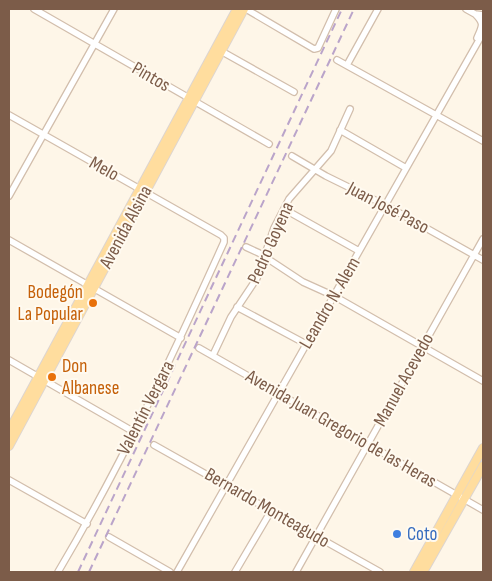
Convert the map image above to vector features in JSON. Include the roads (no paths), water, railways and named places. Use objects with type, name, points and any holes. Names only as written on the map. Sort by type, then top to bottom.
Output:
[{"type":"main road","name":"Avenida Alsina","points":[[9,446],[41,379],[191,100],[236,9]]},
{"type":"main road","name":"Avenida Alsina","points":[[191,100],[222,51],[245,9]]},
{"type":"main road","name":"Avenida Alsina","points":[[9,431],[41,379]]},
{"type":"main road","points":[[423,572],[461,497],[483,448]]},
{"type":"main road","points":[[414,572],[461,497],[483,466]]},
{"type":"street","name":"Pintos","points":[[34,9],[269,144]]},
{"type":"street","points":[[9,196],[114,9]]},
{"type":"street","points":[[245,9],[314,49],[318,48],[336,9]]},
{"type":"street","points":[[348,65],[378,9]]},
{"type":"street","points":[[466,9],[475,14],[482,24],[474,49]]},
{"type":"street","points":[[475,14],[483,15]]},
{"type":"street","name":"Leandro N. Alem","points":[[177,572],[483,33]]},
{"type":"street","points":[[222,51],[294,92]]},
{"type":"street","points":[[337,60],[483,141]]},
{"type":"street","name":"Pedro Goyena","points":[[213,355],[237,307],[257,278],[274,228],[284,209],[297,189],[331,150],[350,109]]},
{"type":"street","name":"Melo","points":[[9,115],[222,235],[224,238]]},
{"type":"street","points":[[340,130],[406,168]]},
{"type":"street","name":"Juan José Paso","points":[[292,156],[314,170],[385,205],[483,260]]},
{"type":"street","points":[[284,209],[359,251]]},
{"type":"street","name":"Valentín Vergara","points":[[58,572],[87,524],[181,338],[224,238]]},
{"type":"street","name":"Manuel Acevedo","points":[[296,572],[483,239]]},
{"type":"street","points":[[9,240],[181,338]]},
{"type":"street","points":[[246,247],[264,256],[303,282],[334,296],[483,381]]},
{"type":"street","points":[[237,307],[306,344]]},
{"type":"street","name":"Avenida Juan Gregorio de las Heras","points":[[199,348],[483,510]]},
{"type":"street","points":[[9,360],[134,432]]},
{"type":"street","name":"Bernardo Monteagudo","points":[[154,445],[380,572]]},
{"type":"street","points":[[9,480],[87,524]]},
{"type":"street","points":[[235,572],[271,510]]},
{"type":"street","points":[[109,537],[170,572]]},
{"type":"railway","points":[[78,572],[342,9]]},
{"type":"railway","points":[[89,572],[354,9]]},
{"type":"place","name":"Bodegón La Popular","points":[[93,303]]},
{"type":"place","name":"Don Albanese","points":[[52,377]]},
{"type":"place","name":"Coto","points":[[397,534]]}]
